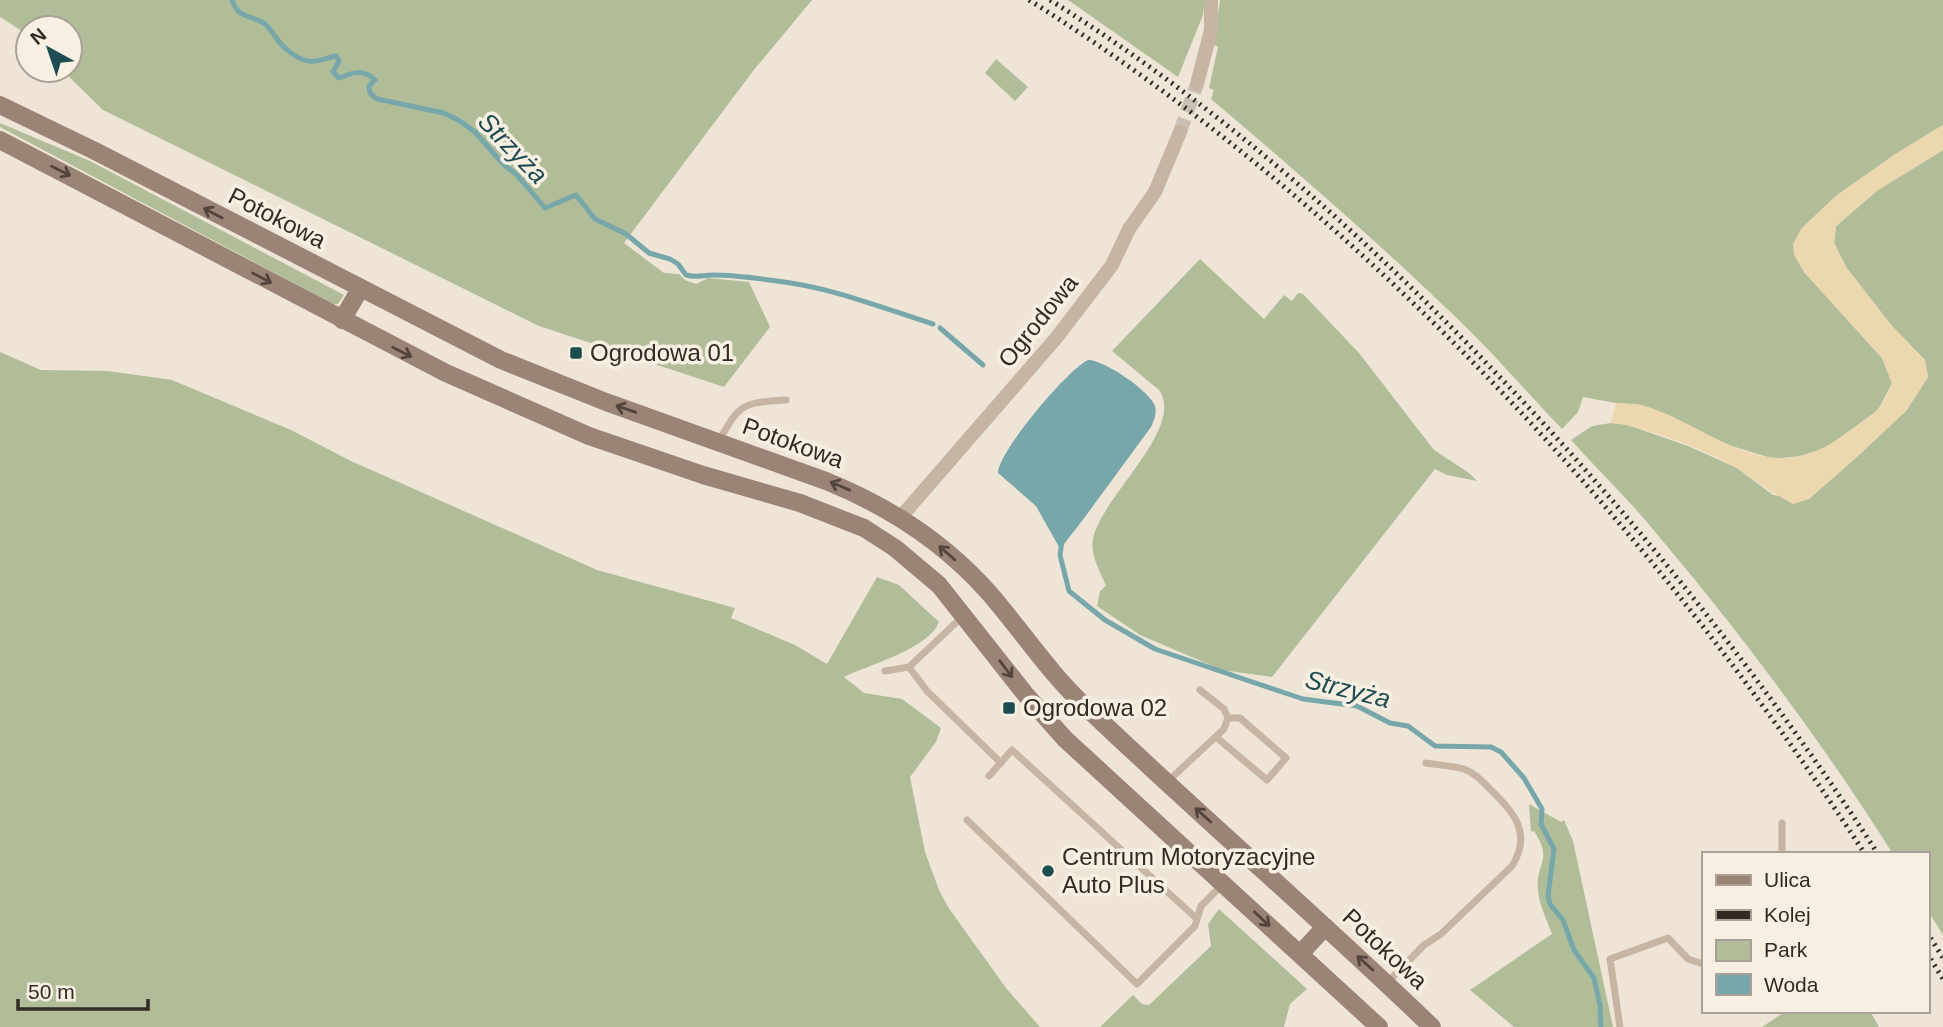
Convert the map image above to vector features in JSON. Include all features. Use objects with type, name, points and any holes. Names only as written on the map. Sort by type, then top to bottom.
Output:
[{"type":"main road","name":"Potokowa","points":[[0,105],[501,360],[852,491],[900,518],[944,550],[988,592],[1083,704],[1433,1027]]},
{"type":"main road","points":[[0,140],[446,373],[589,436],[704,475],[800,503],[864,528],[918,565],[965,615],[1026,695],[1066,739],[1379,1027]]},
{"type":"main road","points":[[342,320],[360,289]]},
{"type":"main road","points":[[965,615],[988,592]]},
{"type":"main road","points":[[1300,954],[1325,927]]},
{"type":"main road","points":[[1351,1001],[1363,1027]]},
{"type":"street","points":[[1197,84],[1210,30],[1211,0]]},
{"type":"street","name":"Ogrodowa","points":[[900,518],[1058,337],[1112,265],[1129,229],[1155,191],[1180,132]]},
{"type":"lane","points":[[719,442],[737,411],[757,402],[786,400]]},
{"type":"lane","points":[[885,670],[909,667],[965,615]]},
{"type":"lane","points":[[909,667],[927,691],[1000,763]]},
{"type":"lane","points":[[1167,782],[1224,729],[1228,718],[1224,709],[1200,690]]},
{"type":"lane","points":[[1216,737],[1267,780],[1286,758],[1240,718],[1228,718]]},
{"type":"lane","points":[[989,776],[1012,750],[1196,918]]},
{"type":"lane","points":[[1387,983],[1424,945],[1441,934],[1502,876],[1520,853],[1521,840],[1513,814],[1475,775],[1465,769],[1426,763]]},
{"type":"lane","points":[[967,820],[1138,984],[1195,926],[1201,906],[1223,883]]},
{"type":"lane","points":[[1782,823],[1782,852]]},
{"type":"lane","points":[[1620,1027],[1610,959],[1668,938],[1688,959],[1702,964]]},
{"type":"green space","points":[[0,0],[812,0],[753,71],[624,243],[664,273],[679,274],[685,280],[696,284],[708,278],[749,282],[770,327],[724,387],[539,326],[103,110],[76,84],[84,84],[84,14],[14,14],[14,26],[0,17]]},
{"type":"green space","points":[[1068,0],[1205,0],[1203,15],[1178,77]]},
{"type":"green space","points":[[1220,0],[1943,0],[1943,125],[1836,196],[1801,229],[1804,272],[1882,358],[1892,383],[1878,410],[1826,448],[1800,456],[1774,459],[1719,442],[1673,417],[1640,405],[1583,397],[1578,412],[1562,429],[1439,301],[1343,213],[1211,99],[1214,90],[1209,88],[1218,47],[1214,45]]},
{"type":"green space","points":[[996,59],[1028,87],[1015,101],[985,73]]},
{"type":"green space","points":[[0,123],[90,161],[344,295],[338,304],[333,304],[0,127]]},
{"type":"green space","points":[[1943,150],[1943,935],[1929,912],[1929,852],[1892,852],[1806,725],[1744,642],[1646,521],[1571,440],[1592,426],[1625,424],[1688,446],[1737,468],[1773,495],[1809,499],[1906,411],[1928,377],[1925,360],[1891,325],[1846,267],[1834,243],[1836,226],[1878,190]]},
{"type":"green space","points":[[1200,259],[1264,319],[1284,295],[1292,301],[1298,293],[1303,294],[1359,353],[1434,450],[1477,481],[1447,475],[1435,469],[1272,677],[1222,670],[1140,635],[1097,606],[1100,591],[1106,586],[1094,557],[1093,539],[1110,503],[1152,443],[1161,423],[1164,406],[1159,390],[1112,351]]},
{"type":"green space","points":[[0,352],[41,370],[108,371],[172,380],[291,430],[351,461],[597,570],[735,608],[731,618],[795,645],[827,664],[877,577],[899,585],[939,622],[933,632],[911,648],[844,677],[864,693],[902,699],[941,728],[936,742],[910,777],[925,852],[948,907],[1006,988],[1040,1027],[0,1027]]},
{"type":"green space","points":[[1529,804],[1561,822],[1564,820],[1573,841],[1613,1027],[1514,1027],[1470,990],[1552,934],[1539,896],[1538,881],[1543,849],[1534,831],[1531,832]]},
{"type":"green space","points":[[1219,909],[1307,989],[1290,1004],[1284,1027],[1100,1027],[1133,995],[1142,1004],[1149,1005],[1211,946],[1208,924]]},
{"type":"green space","points":[[1783,1013],[1871,1013],[1879,1027],[1762,1027]]},
{"type":"sand","points":[[1943,125],[1943,150],[1878,190],[1836,226],[1834,243],[1846,267],[1891,325],[1925,360],[1928,377],[1906,411],[1856,458],[1809,499],[1793,504],[1711,455],[1658,434],[1611,423],[1616,403],[1639,404],[1740,449],[1764,456],[1789,458],[1814,452],[1872,415],[1881,405],[1892,383],[1882,358],[1804,272],[1794,255],[1793,244],[1801,229],[1836,196]]},
{"type":"water","points":[[1088,360],[1105,365],[1145,392],[1155,406],[1155,414],[1151,427],[1082,521],[1059,547],[1036,506],[998,473],[1001,462],[1021,430],[1066,378]]},
{"type":"waterway","name":"Strzyża","points":[[232,0],[241,13],[264,23],[284,47],[298,58],[314,61],[336,56],[339,61],[333,72],[339,78],[358,73],[371,77],[375,80],[369,86],[370,93],[377,99],[444,113],[460,121],[475,132],[545,208],[576,195],[595,219],[626,234],[649,253],[670,259],[678,264],[686,275],[737,276],[797,284],[856,299],[933,324]]},
{"type":"waterway","name":"Strzyża","points":[[940,328],[983,365]]},
{"type":"waterway","name":"Strzyża","points":[[1062,541],[1060,555],[1069,591],[1105,620],[1155,649],[1303,699],[1357,706],[1390,723],[1408,726],[1435,746],[1491,747],[1501,752],[1524,778],[1542,809],[1541,824],[1554,849],[1548,896],[1550,904],[1563,920],[1574,950],[1594,978],[1600,1005],[1601,1027]]},
{"type":"tunnel","points":[[1180,132],[1197,84]]},
{"type":"railway","points":[[1029,0],[1152,83],[1271,176],[1384,275],[1492,382],[1594,494],[1691,611],[1781,731],[1864,852]]},
{"type":"railway","points":[[1050,0],[1110,39],[1226,125],[1337,218],[1442,317],[1597,483],[1697,602],[1790,726],[1877,852]]},
{"type":"railway","points":[[1929,935],[1943,958]]},
{"type":"railway","points":[[1929,956],[1943,979]]},
{"type":"place","name":"Ogrodowa 01","points":[[576,353]]},
{"type":"place","name":"Ogrodowa 02","points":[[1009,708]]},
{"type":"place","name":"Centrum Motoryzacyjne Auto Plus","points":[[1048,871]]}]
